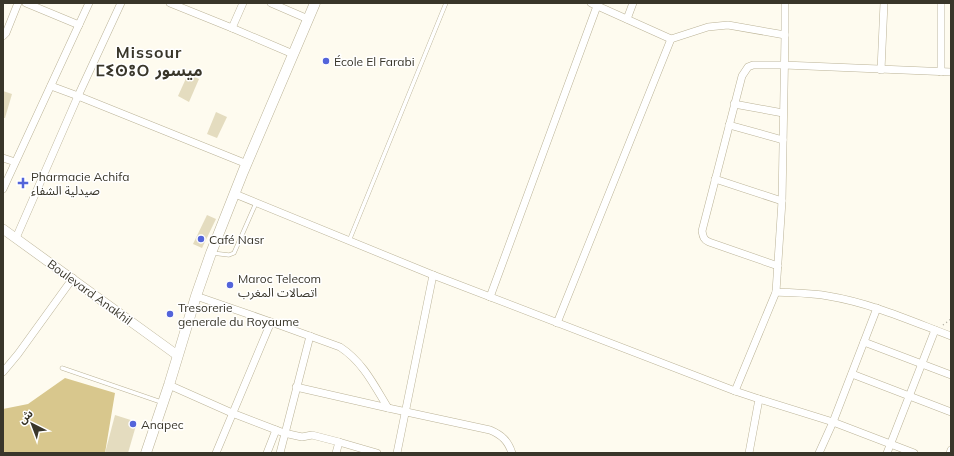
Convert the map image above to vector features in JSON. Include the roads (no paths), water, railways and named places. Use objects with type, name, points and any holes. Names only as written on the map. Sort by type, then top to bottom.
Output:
[{"type":"main road","points":[[146,453],[170,385],[196,296],[211,253],[315,3]]},
{"type":"street","points":[[3,36],[6,33],[18,3]]},
{"type":"street","points":[[26,3],[79,25]]},
{"type":"street","points":[[3,189],[89,3]]},
{"type":"street","points":[[16,238],[78,96],[121,3]]},
{"type":"street","points":[[170,3],[293,54]]},
{"type":"street","points":[[232,28],[243,3]]},
{"type":"street","points":[[271,3],[308,19]]},
{"type":"street","points":[[627,19],[633,3]]},
{"type":"street","points":[[735,391],[776,292],[782,201],[785,3]]},
{"type":"street","points":[[881,70],[884,3]]},
{"type":"street","points":[[941,72],[942,3]]},
{"type":"street","points":[[490,297],[594,4],[671,40],[708,27],[728,25],[785,35]]},
{"type":"street","points":[[557,323],[671,40]]},
{"type":"street","points":[[778,266],[709,242],[704,238],[702,231],[734,104],[742,76],[748,67],[753,65],[784,65],[951,72]]},
{"type":"street","points":[[51,86],[248,164]]},
{"type":"street","points":[[734,104],[783,113]]},
{"type":"street","points":[[729,125],[783,140]]},
{"type":"street","points":[[3,158],[15,162]]},
{"type":"street","points":[[715,180],[782,201]]},
{"type":"street","points":[[235,194],[433,275],[735,391],[833,422],[914,453]]},
{"type":"street","name":"Boulevard Anakhil","points":[[3,229],[178,355]]},
{"type":"street","points":[[397,453],[433,275]]},
{"type":"street","points":[[3,372],[18,354],[73,278]]},
{"type":"street","points":[[776,292],[828,296],[878,308],[951,336]]},
{"type":"street","points":[[196,296],[340,347],[356,359],[388,408]]},
{"type":"street","points":[[819,453],[833,422],[878,308]]},
{"type":"street","points":[[216,453],[271,322]]},
{"type":"street","points":[[887,453],[935,330]]},
{"type":"street","points":[[280,453],[310,336]]},
{"type":"street","points":[[864,342],[951,375]]},
{"type":"street","points":[[852,374],[951,412]]},
{"type":"street","points":[[170,385],[232,413],[284,433],[302,437],[312,435],[377,453]]},
{"type":"street","points":[[296,387],[490,430],[504,438],[510,446],[512,453]]},
{"type":"street","points":[[749,453],[759,399]]},
{"type":"street","points":[[267,453],[276,430]]},
{"type":"street","points":[[336,453],[339,442]]},
{"type":"lane","points":[[349,241],[446,3]]},
{"type":"lane","points":[[211,253],[229,255],[234,253],[256,203]]},
{"type":"lane","points":[[62,368],[164,403]]},
{"type":"place","name":"École El Farabi","points":[[326,61]]},
{"type":"place","name":"Pharmacie Achifa صيدلية الشفاء","points":[[23,183]]},
{"type":"place","name":"Café Nasr","points":[[201,239]]},
{"type":"place","name":"Maroc Telecom اتصالات المغرب","points":[[230,285]]},
{"type":"place","name":"Tresorerie generale du Royaume","points":[[170,314]]},
{"type":"place","name":"Anapec","points":[[133,424]]},
{"type":"district","name":"Missour ⵎⵉⵙⵓⵔ ميسور","points":[[149,61]]}]
